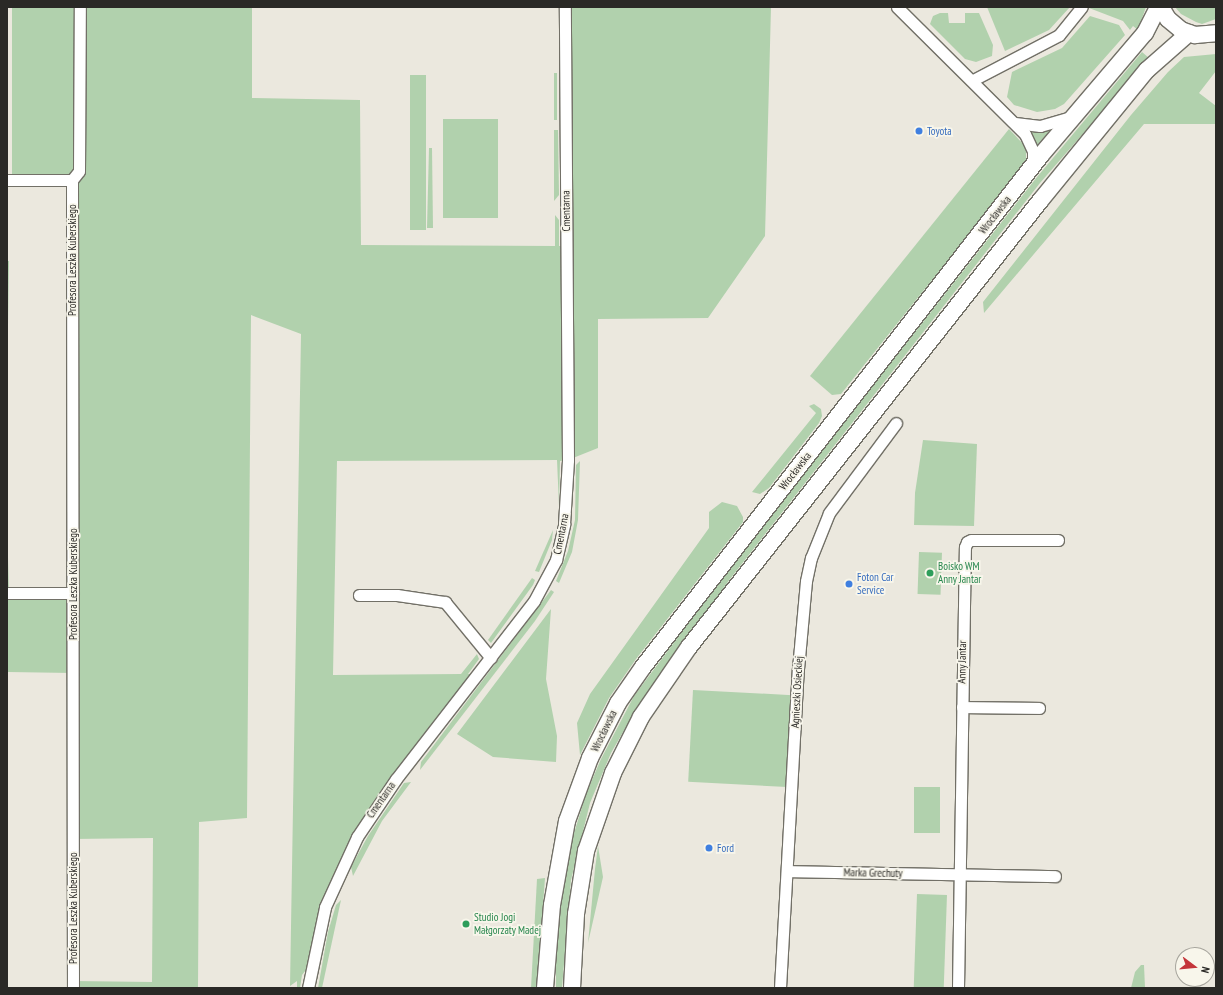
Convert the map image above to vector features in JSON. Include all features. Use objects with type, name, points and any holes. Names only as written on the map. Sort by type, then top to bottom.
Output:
[{"type":"main road","points":[[1160,7],[1174,25],[1189,34],[1202,35],[1216,33]]},
{"type":"main road","name":"Wrocławska","points":[[546,988],[552,905],[567,821],[588,765],[618,703],[648,661],[1033,165],[1145,33],[1160,7]]},
{"type":"main road","points":[[572,988],[576,914],[586,851],[613,773],[641,717],[689,647],[1040,201],[1147,70],[1189,34]]},
{"type":"street","points":[[7,180],[72,180],[79,171],[80,7]]},
{"type":"street","name":"Cmentarna","points":[[308,988],[325,907],[349,850],[396,779],[491,658],[546,582],[556,560],[564,524],[568,460],[564,7]]},
{"type":"street","points":[[897,7],[974,80],[1015,123],[1030,142],[1033,165]]},
{"type":"street","points":[[974,80],[1059,35],[1082,7]]},
{"type":"street","points":[[1015,123],[1040,126],[1073,117]]},
{"type":"street","name":"Profesora Leszka Kuberskiego","points":[[72,180],[73,988]]},
{"type":"street","name":"Agnieszki Osieckiej","points":[[780,988],[802,604],[811,558],[829,513],[896,423]]},
{"type":"street","name":"Anny Jantar","points":[[960,874],[962,707],[967,542],[1058,540]]},
{"type":"street","points":[[7,593],[73,593]]},
{"type":"street","points":[[359,595],[397,595],[445,602],[491,658]]},
{"type":"street","points":[[962,707],[1039,708]]},
{"type":"street","name":"Marka Grechuty","points":[[787,871],[1055,876]]},
{"type":"street","points":[[958,988],[960,874]]},
{"type":"green space","points":[[12,7],[252,7],[252,98],[360,100],[361,245],[555,246],[555,215],[559,220],[559,246],[566,246],[565,7],[771,7],[765,236],[708,318],[598,319],[598,448],[568,460],[560,461],[559,506],[557,460],[337,461],[333,675],[461,674],[477,654],[479,659],[468,674],[478,674],[349,850],[312,962],[302,975],[300,988],[297,988],[297,981],[290,986],[301,334],[251,315],[247,818],[199,822],[198,988],[73,988],[73,981],[152,982],[153,838],[73,839],[72,673],[8,672],[7,805],[7,521],[9,593],[72,593],[72,180],[12,180]]},
{"type":"green space","points":[[987,7],[1070,7],[1049,30],[1005,51]]},
{"type":"green space","points":[[1146,7],[1138,30],[1133,26],[1130,30],[1123,21],[1089,8]]},
{"type":"green space","points":[[1175,7],[1216,7],[1216,19],[1202,24],[1181,14]]},
{"type":"green space","points":[[940,13],[948,13],[949,23],[965,23],[965,13],[979,13],[993,45],[992,56],[976,62],[965,59],[930,24],[933,16]]},
{"type":"green space","points":[[1090,16],[1119,25],[1125,35],[1064,104],[1055,109],[1037,112],[1014,105],[1007,97],[1012,72],[1062,48]]},
{"type":"green space","points":[[1142,52],[1149,58],[1040,183],[730,579],[638,706],[611,753],[590,803],[571,880],[562,988],[556,988],[556,932],[571,843],[586,794],[601,759],[634,696],[729,569],[1037,177]]},
{"type":"green space","points":[[1216,54],[1216,71],[1199,93],[1216,106],[1216,124],[1144,124],[984,313],[983,302],[1131,115],[1168,72],[1184,57]]},
{"type":"green space","points":[[554,73],[557,73],[557,120],[554,120]]},
{"type":"green space","points":[[410,75],[426,75],[426,230],[410,230]]},
{"type":"green space","points":[[443,119],[498,119],[498,218],[443,218]]},
{"type":"green space","points":[[1009,129],[1026,147],[1026,162],[841,394],[832,395],[810,376]]},
{"type":"green space","points":[[554,130],[558,130],[559,195],[554,201]]},
{"type":"green space","points":[[1031,130],[1050,131],[1037,145],[1029,132]]},
{"type":"green space","points":[[429,148],[432,148],[433,228],[427,228]]},
{"type":"green space","points":[[7,261],[9,261],[7,390]]},
{"type":"green space","points":[[814,404],[821,409],[822,416],[819,423],[769,488],[760,494],[752,492],[816,413],[809,406]]},
{"type":"green space","points":[[923,440],[977,444],[974,526],[914,525],[915,493]]},
{"type":"green space","points":[[580,461],[578,520],[572,552],[559,583],[556,581],[568,551],[575,520],[576,465]]},
{"type":"green space","points":[[722,502],[737,506],[743,517],[743,522],[636,659],[609,698],[580,755],[577,723],[590,694],[709,528],[709,512]]},
{"type":"green space","points":[[553,530],[552,540],[539,572],[535,571]]},
{"type":"green space","name":"Boisko WM Anny Jantar","points":[[919,552],[942,553],[941,595],[918,594]]},
{"type":"green space","points":[[532,578],[535,580],[533,585],[491,643],[488,640]]},
{"type":"green space","points":[[551,590],[554,592],[535,621],[420,770],[421,762]]},
{"type":"green space","points":[[551,609],[546,679],[557,736],[556,762],[493,757],[457,734]]},
{"type":"green space","points":[[693,690],[797,695],[792,787],[688,782]]},
{"type":"green space","points":[[411,782],[382,821],[353,876],[351,867],[368,836],[404,783]]},
{"type":"green space","points":[[914,787],[940,787],[940,833],[914,833]]},
{"type":"green space","points":[[598,846],[603,877],[588,943],[595,869]]},
{"type":"green space","points":[[545,878],[537,988],[531,988],[537,879]]},
{"type":"green space","points":[[917,894],[947,895],[944,988],[914,988]]},
{"type":"green space","points":[[341,900],[322,988],[318,988],[328,932],[336,905]]},
{"type":"green space","points":[[1141,965],[1144,965],[1145,988],[1131,988],[1135,972]]},
{"type":"place","name":"Toyota","points":[[919,131]]},
{"type":"place","name":"Boisko WM Anny Jantar","points":[[930,573]]},
{"type":"place","name":"Foton Car Service","points":[[849,584]]},
{"type":"place","name":"Ford","points":[[709,848]]},
{"type":"place","name":"Studio Jogi Małgorzaty Madej","points":[[466,924]]}]
